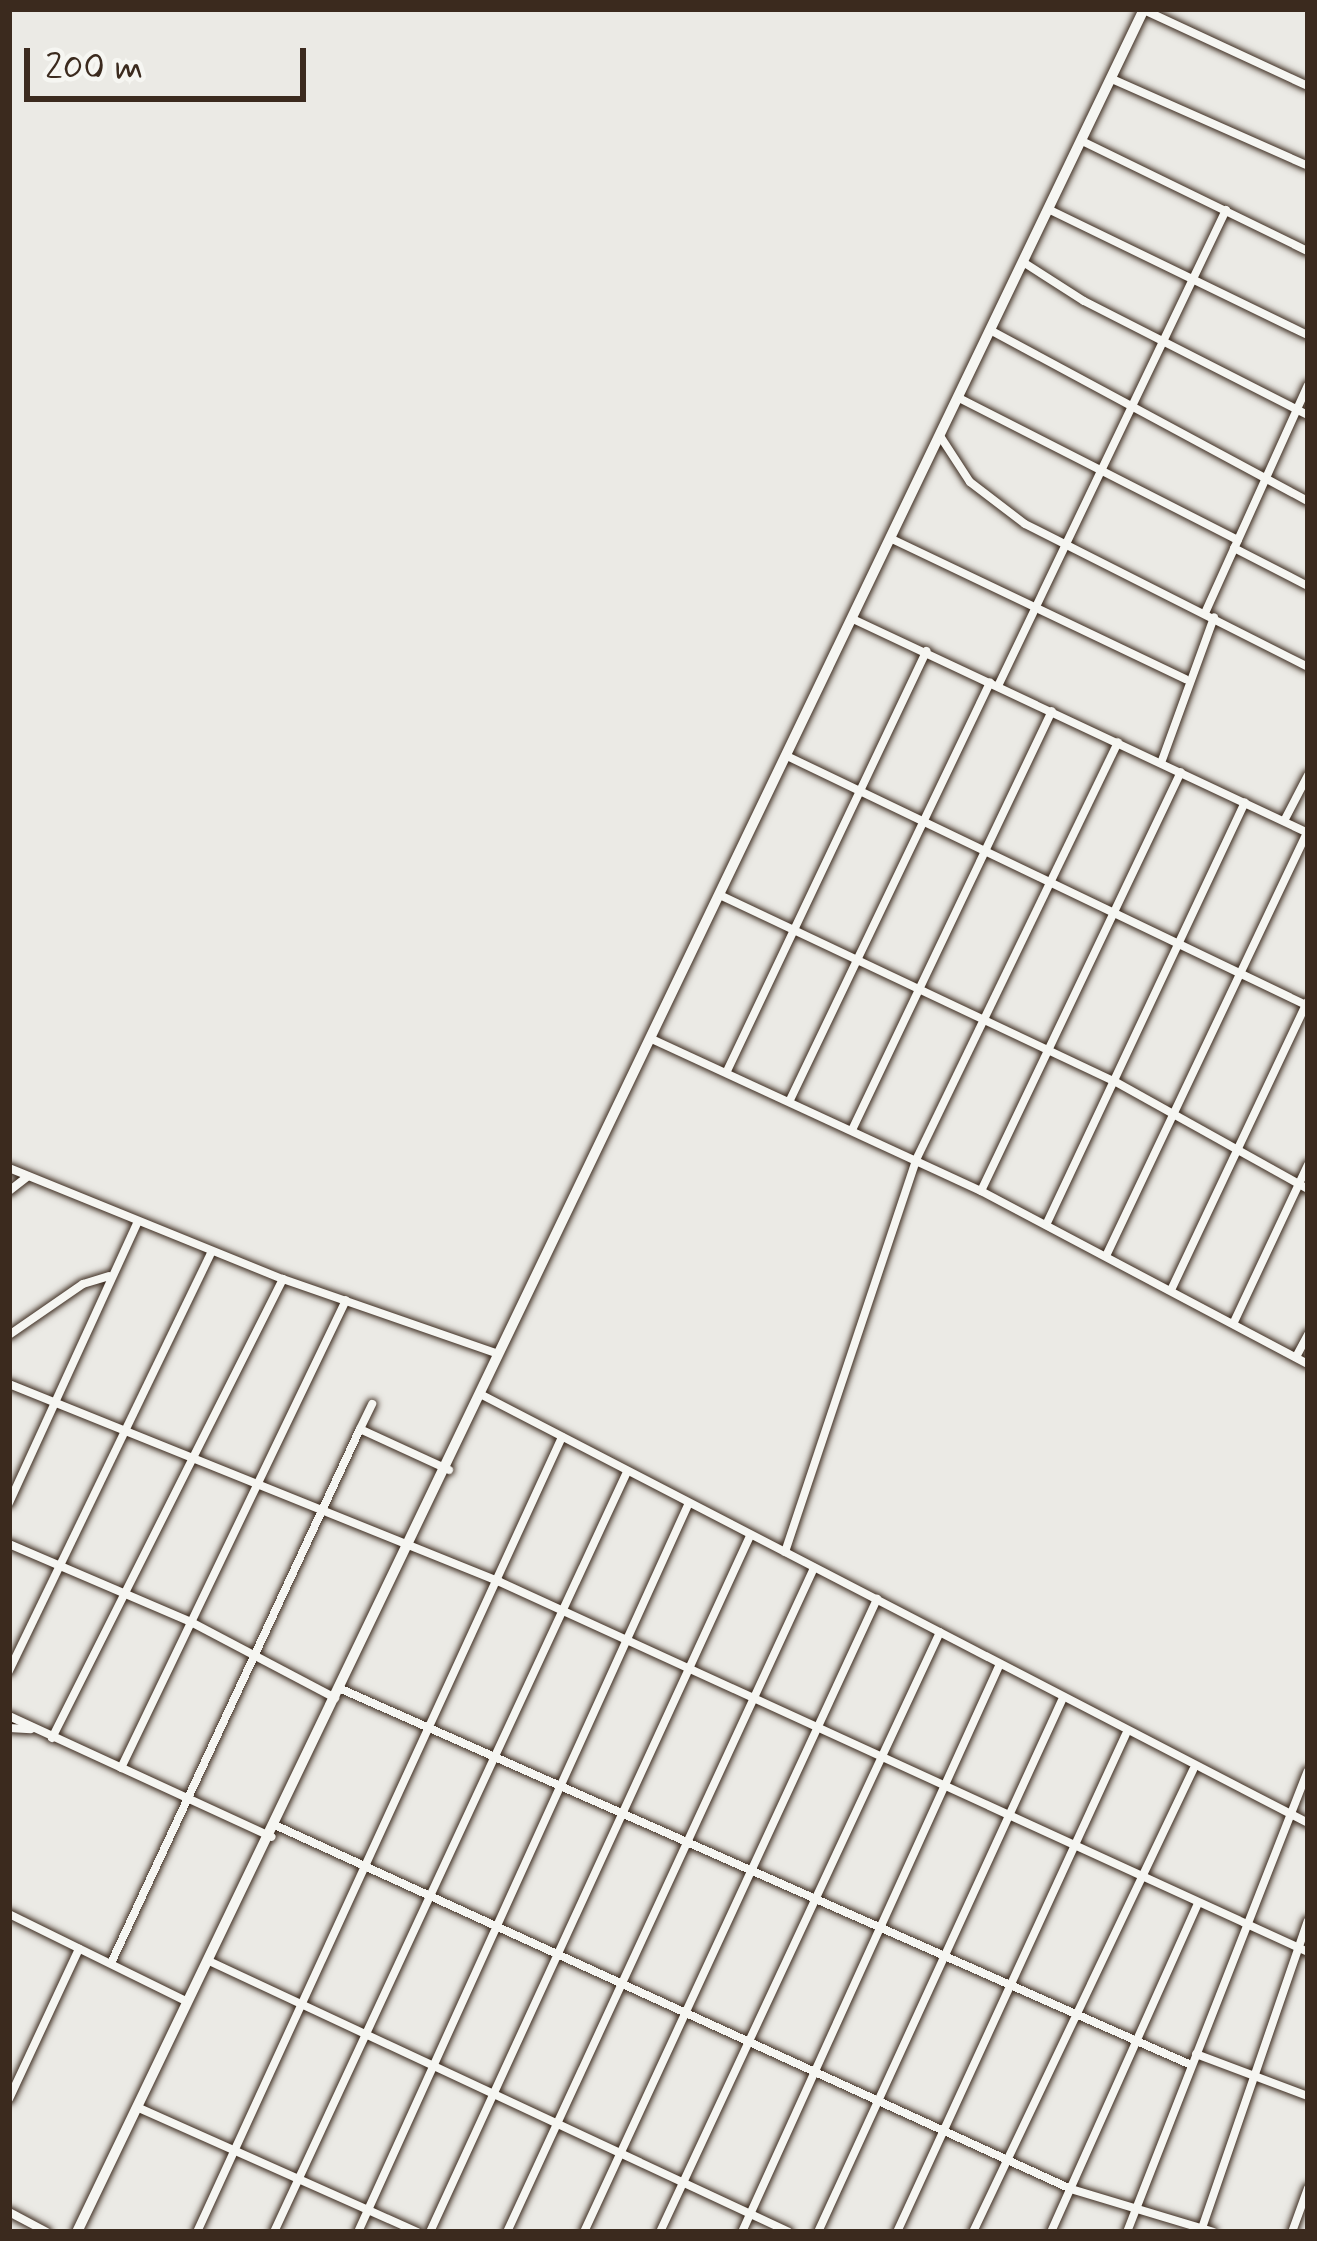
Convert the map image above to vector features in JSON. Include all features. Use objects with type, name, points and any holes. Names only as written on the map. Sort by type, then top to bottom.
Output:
[{"type":"street","points":[[77,2232],[275,1832],[1144,10],[1308,86]]},
{"type":"street","points":[[1112,79],[1308,166]]},
{"type":"street","points":[[1082,140],[1308,251]]},
{"type":"street","points":[[1048,209],[1308,335]]},
{"type":"street","points":[[790,1100],[862,960],[925,820],[1167,344],[1226,210]]},
{"type":"street","points":[[1023,262],[1167,344],[1308,415]]},
{"type":"street","points":[[990,330],[1308,501]]},
{"type":"street","points":[[1161,763],[1236,544],[1308,385]]},
{"type":"street","points":[[959,398],[1308,586]]},
{"type":"street","points":[[940,436],[970,482],[1025,524],[1308,667]]},
{"type":"street","points":[[894,540],[1186,679]]},
{"type":"street","points":[[855,620],[1308,833],[1106,1256]]},
{"type":"street","points":[[727,1071],[926,651]]},
{"type":"street","points":[[852,1130],[1052,711]]},
{"type":"street","points":[[784,1552],[916,1160],[1118,742]]},
{"type":"street","points":[[789,757],[1307,1003],[1172,1288]]},
{"type":"street","points":[[981,1191],[1181,772]]},
{"type":"street","points":[[1284,821],[1308,775]]},
{"type":"street","points":[[1046,1226],[1245,803]]},
{"type":"street","points":[[722,896],[1114,1081],[1304,1186]]},
{"type":"street","points":[[654,1040],[981,1191],[1308,1364]]},
{"type":"street","points":[[1234,1322],[1304,1186],[1308,1165]]},
{"type":"street","points":[[9,1168],[283,1280],[500,1354]]},
{"type":"street","points":[[9,1191],[29,1175]]},
{"type":"street","points":[[9,1503],[137,1223]]},
{"type":"street","points":[[9,1671],[121,1429],[212,1252]]},
{"type":"street","points":[[9,1335],[83,1284],[110,1275]]},
{"type":"street","points":[[52,1738],[283,1280]]},
{"type":"street","points":[[121,1768],[346,1300]]},
{"type":"street","points":[[1296,1358],[1308,1334]]},
{"type":"street","points":[[9,1384],[500,1582],[1303,1950]]},
{"type":"street","points":[[484,1396],[940,1632],[1193,1770],[1308,1823]]},
{"type":"street","points":[[112,1961],[372,1404]]},
{"type":"street","points":[[360,1430],[448,1470]]},
{"type":"street","points":[[197,2232],[500,1582],[562,1437]]},
{"type":"street","points":[[274,2232],[627,1472]]},
{"type":"street","points":[[358,2232],[688,1505]]},
{"type":"street","points":[[430,2232],[750,1535]]},
{"type":"street","points":[[9,1544],[191,1622],[339,1694],[562,1781],[1007,1988],[1191,2065]]},
{"type":"street","points":[[507,2232],[814,1568]]},
{"type":"street","points":[[584,2232],[757,1869],[877,1599]]},
{"type":"street","points":[[660,2232],[940,1632]]},
{"type":"street","points":[[742,2232],[999,1666]]},
{"type":"street","points":[[818,2232],[1062,1700]]},
{"type":"street","points":[[9,1715],[186,1798],[367,1865],[1071,2189],[1135,2213],[1213,2232]]},
{"type":"street","points":[[9,1728],[32,1729]]},
{"type":"street","points":[[897,2232],[1126,1734]]},
{"type":"street","points":[[973,2232],[1193,1770]]},
{"type":"street","points":[[1127,2232],[1308,1771]]},
{"type":"street","points":[[1051,2232],[1198,1903]]},
{"type":"street","points":[[9,1928],[11,1916],[112,1961],[188,2002]]},
{"type":"street","points":[[1201,2230],[1303,1950],[1308,1921]]},
{"type":"street","points":[[9,2099],[79,1949]]},
{"type":"street","points":[[208,1961],[789,2232]]},
{"type":"street","points":[[1196,2054],[1308,2096]]},
{"type":"street","points":[[139,2108],[418,2232]]},
{"type":"street","points":[[1292,2232],[1308,2188]]},
{"type":"street","points":[[9,2212],[46,2232]]}]
